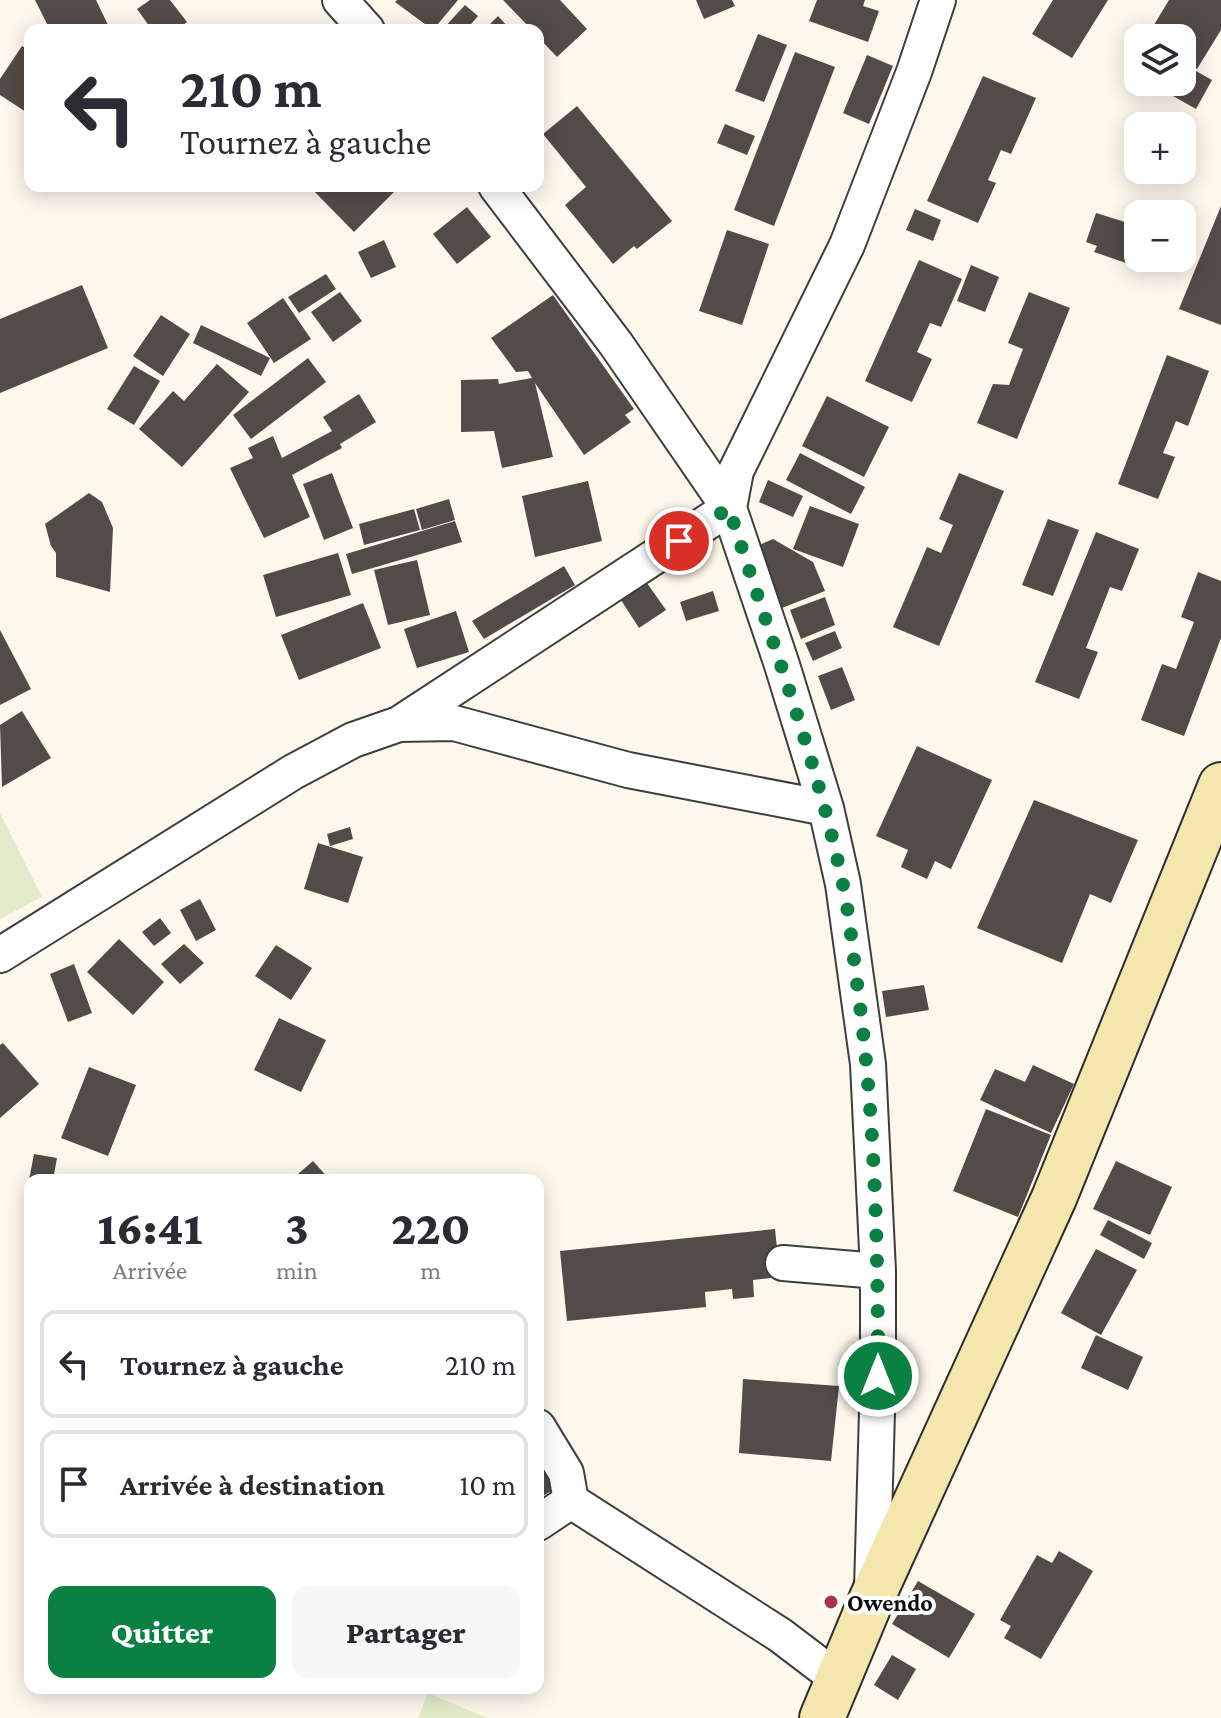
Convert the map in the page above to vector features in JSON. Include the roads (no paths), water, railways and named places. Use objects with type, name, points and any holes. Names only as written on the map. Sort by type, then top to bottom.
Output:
[{"type":"street","points":[[340,0],[362,24]]},
{"type":"street","points":[[0,955],[293,772],[353,740],[399,724],[729,508],[736,471],[847,245],[914,72],[938,0]]},
{"type":"street","points":[[501,192],[616,344],[729,508],[826,808],[843,884],[868,1064],[878,1271],[872,1598]]},
{"type":"street","points":[[399,724],[454,723],[628,770],[826,808]]},
{"type":"street","points":[[544,1437],[566,1473],[571,1501],[780,1635],[830,1698],[872,1598],[1054,1198],[1221,785]]},
{"type":"street","points":[[783,1263],[878,1271]]},
{"type":"street","points":[[544,1519],[571,1501]]},
{"type":"place","name":"Owendo","points":[[831,1602]]}]
